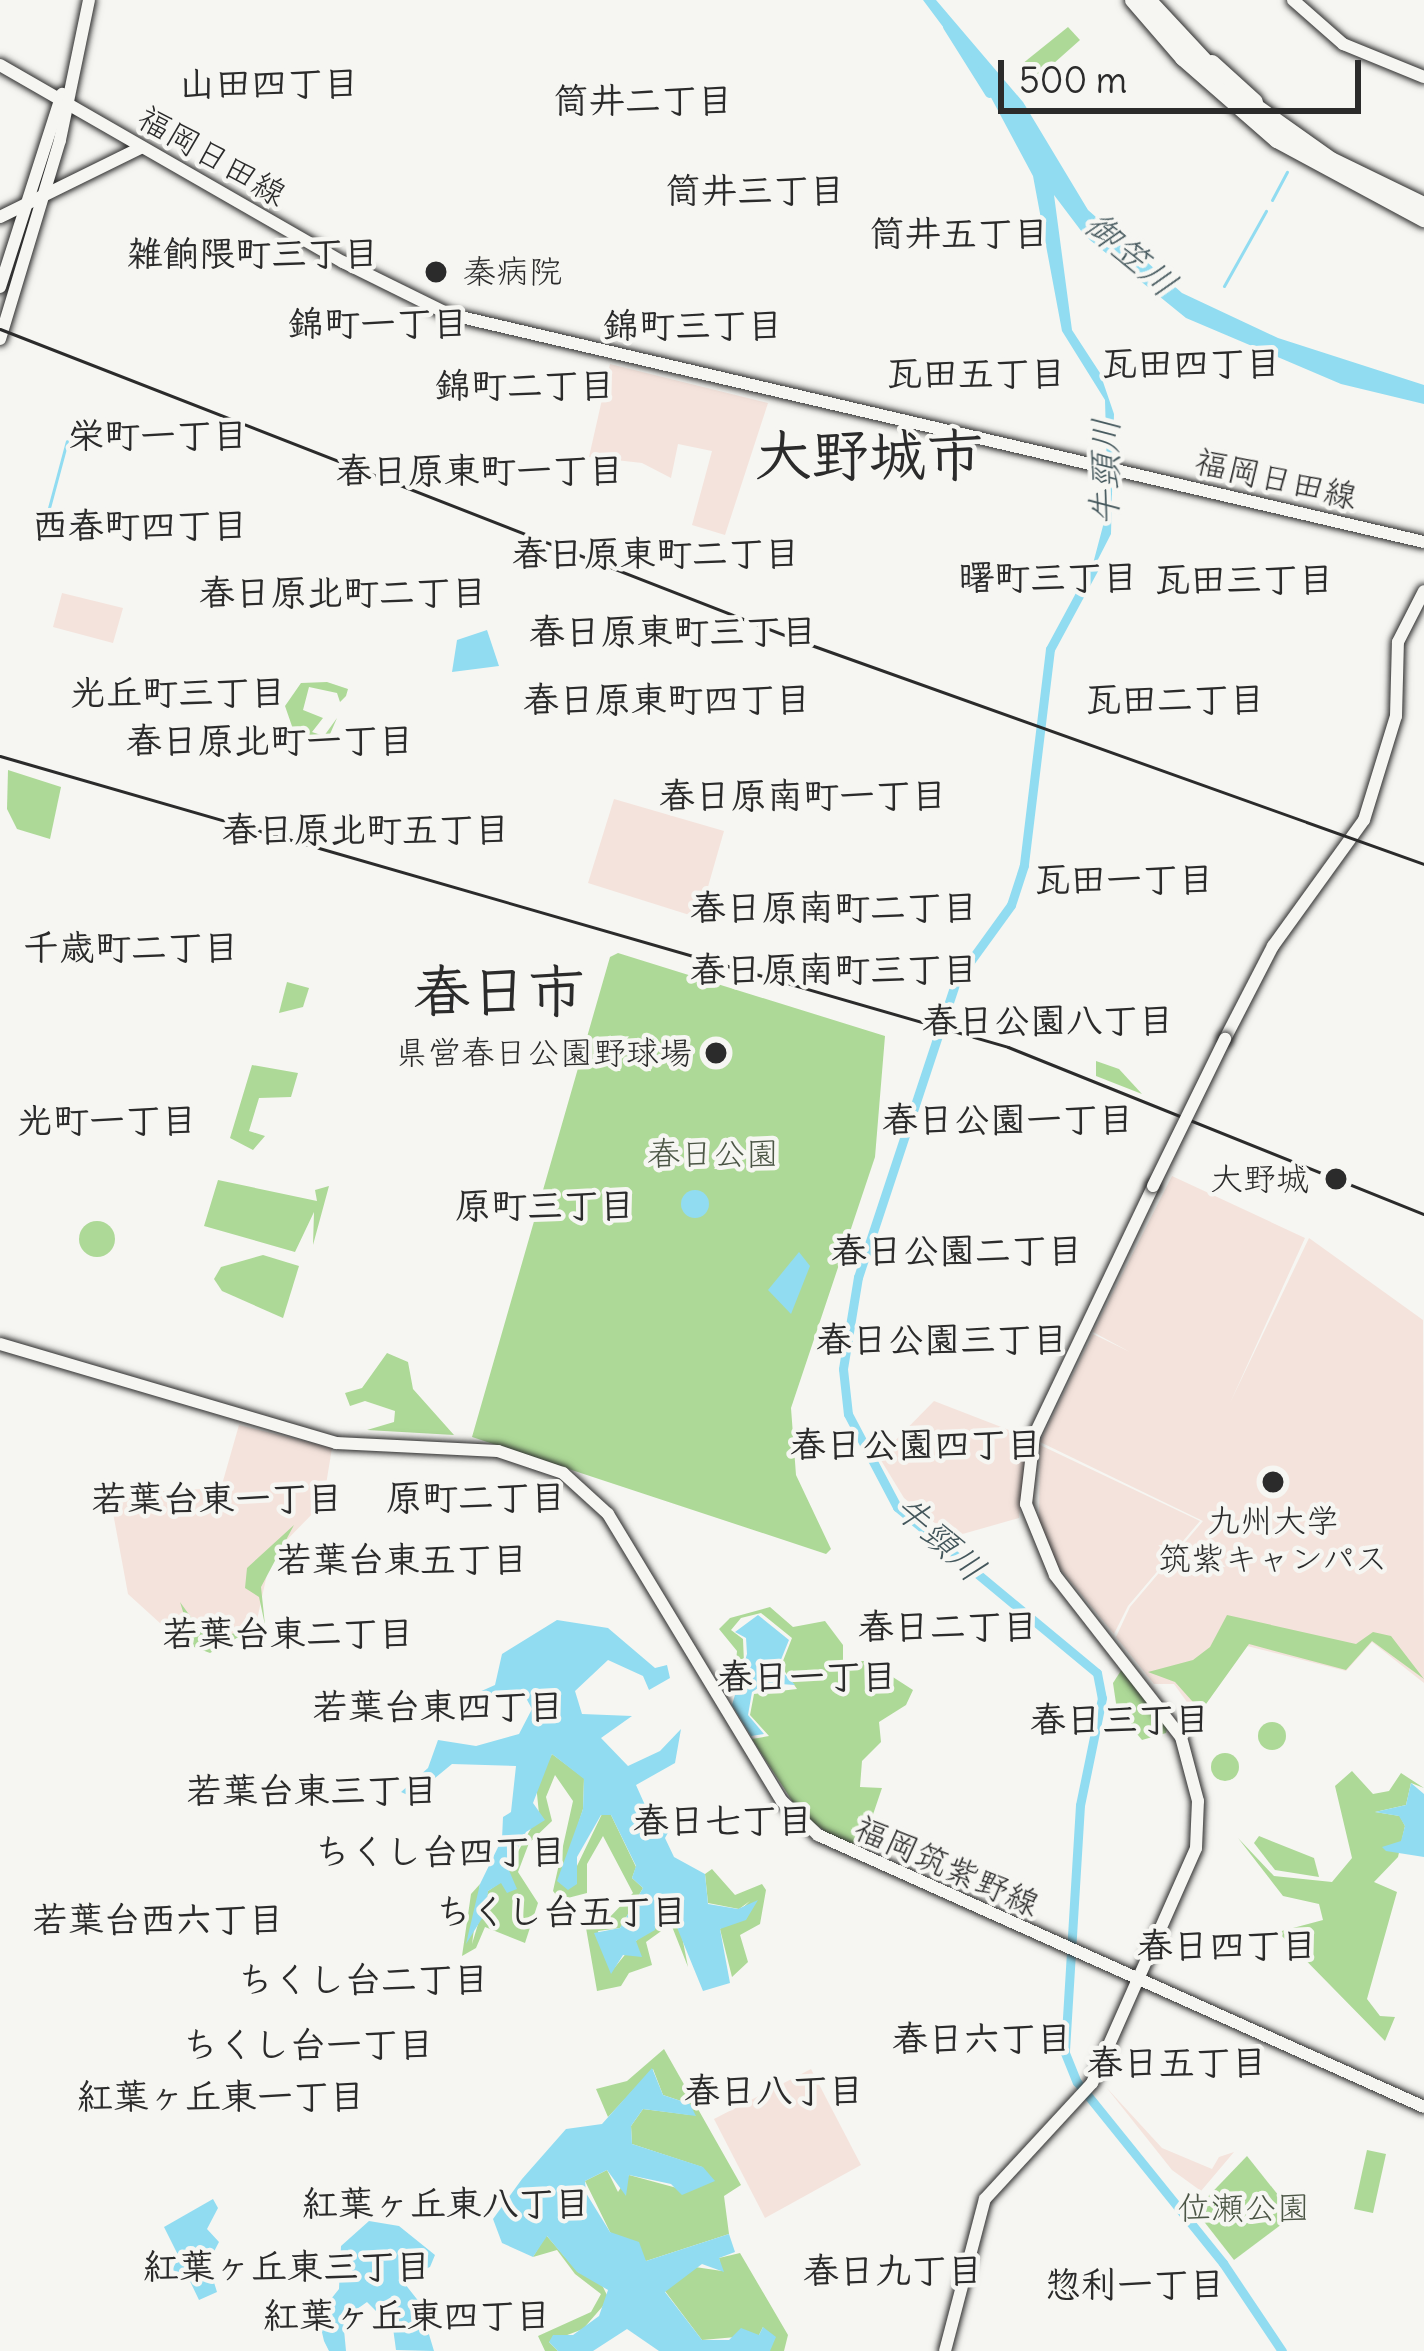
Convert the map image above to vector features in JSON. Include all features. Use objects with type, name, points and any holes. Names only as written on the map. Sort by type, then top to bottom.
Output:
[{"type":"highway","points":[[1144,0],[1257,104],[1424,209]]},
{"type":"main road","points":[[0,339],[43,196],[85,0]]},
{"type":"main road","points":[[1292,0],[1343,44],[1424,76]]},
{"type":"main road","name":"福岡日田線","points":[[0,65],[448,314],[1424,542]]},
{"type":"main road","points":[[0,287],[64,101]]},
{"type":"main road","points":[[0,217],[142,147]]},
{"type":"main road","points":[[945,2351],[986,2199],[1090,2085],[1140,1986],[1196,1848],[1194,1775],[1169,1715],[1045,1558],[1026,1485],[1054,1390],[1225,1039],[1273,946],[1364,820],[1396,716],[1398,641],[1424,591]]},
{"type":"main road","name":"福岡筑紫野線","points":[[0,1344],[335,1443],[530,1459],[594,1497],[802,1823],[1063,1952],[1424,2110]]},
{"type":"shaded area","points":[[610,364],[768,403],[725,535],[692,525],[712,451],[678,444],[671,478],[642,463],[589,457]]},
{"type":"shaded area","points":[[62,593],[123,608],[113,643],[53,627]]},
{"type":"shaded area","points":[[614,799],[724,831],[699,918],[588,883]]},
{"type":"shaded area","name":"九州大学 筑紫キャンパス","points":[[1172,1176],[1305,1238],[1230,1403],[1309,1238],[1423,1320],[1424,1683],[1372,1642],[1346,1671],[1247,1646],[1197,1716],[1174,1684],[1154,1684],[1116,1637],[1130,1607],[1203,1521],[1040,1442],[1093,1334],[1130,1352],[1093,1332]]},
{"type":"shaded area","points":[[934,1401],[1027,1437],[1019,1518],[952,1537],[904,1498],[879,1457]]},
{"type":"shaded area","points":[[239,1425],[332,1448],[323,1503],[271,1556],[255,1629],[220,1644],[183,1644],[128,1594],[111,1502],[114,1489],[158,1482],[162,1491],[221,1488]]},
{"type":"shaded area","points":[[1040,1445],[1200,1521],[1128,1606],[1114,1634],[1057,1565],[1039,1524]]},
{"type":"shaded area","points":[[811,2069],[861,2165],[765,2218],[714,2119]]},
{"type":"shaded area","points":[[1106,2087],[1162,2148],[1212,2169],[1219,2157],[1234,2152],[1201,2191],[1172,2170]]},
{"type":"green space","points":[[1068,27],[1080,40],[1035,80],[1022,64]]},
{"type":"green space","points":[[327,682],[348,689],[346,696],[340,702],[337,693],[309,687],[303,710],[323,718],[312,732],[324,736],[337,718],[327,741],[294,732],[285,706],[301,683]]},
{"type":"green space","points":[[8,770],[61,787],[50,839],[17,829],[7,809]]},
{"type":"green space","name":"春日公園","points":[[618,953],[885,1036],[875,1157],[791,1408],[796,1475],[831,1549],[826,1554],[472,1437],[610,957]]},
{"type":"green space","points":[[287,982],[309,988],[303,1007],[279,1013]]},
{"type":"green space","points":[[1096,1061],[1119,1069],[1142,1094],[1096,1076]]},
{"type":"green space","points":[[252,1065],[298,1073],[291,1097],[259,1098],[249,1131],[265,1136],[253,1150],[230,1138]]},
{"type":"green space","points":[[218,1180],[317,1201],[315,1190],[329,1186],[313,1245],[314,1212],[295,1252],[204,1226]]},
{"type":"green space","points":[[97,1221],[110,1226],[115,1239],[110,1252],[97,1257],[84,1252],[79,1239],[84,1226]]},
{"type":"green space","points":[[263,1255],[299,1266],[283,1318],[222,1291],[214,1279],[221,1267]]},
{"type":"green space","points":[[387,1353],[408,1362],[413,1389],[454,1435],[367,1430],[394,1422],[395,1411],[365,1401],[350,1406],[345,1393],[362,1388]]},
{"type":"green space","points":[[294,1525],[261,1587],[265,1625],[259,1597],[245,1588],[247,1568]]},
{"type":"green space","points":[[180,1602],[208,1641],[258,1626],[210,1653],[194,1647]]},
{"type":"green space","points":[[770,1607],[793,1627],[825,1621],[843,1645],[843,1661],[868,1661],[913,1690],[906,1705],[879,1722],[881,1742],[862,1761],[860,1787],[882,1788],[863,1844],[840,1842],[800,1813],[752,1739],[769,1736],[750,1715],[754,1694],[797,1689],[781,1666],[792,1638],[761,1613],[741,1618],[731,1630],[743,1639],[744,1663],[733,1691],[737,1651],[719,1629],[730,1618]]},
{"type":"green space","points":[[1227,1615],[1356,1644],[1373,1632],[1391,1636],[1424,1679],[1372,1641],[1346,1670],[1249,1644],[1201,1711],[1175,1682],[1148,1672],[1193,1660],[1210,1647]]},
{"type":"green space","points":[[1122,1669],[1169,1721],[1166,1733],[1142,1740],[1117,1710],[1113,1683]]},
{"type":"green space","points":[[1272,1722],[1282,1726],[1286,1736],[1282,1746],[1272,1750],[1262,1746],[1258,1736],[1262,1726]]},
{"type":"green space","points":[[1225,1753],[1235,1757],[1239,1767],[1235,1777],[1225,1781],[1215,1777],[1211,1767],[1215,1757]]},
{"type":"green space","points":[[552,1754],[584,1778],[583,1809],[562,1875],[576,1868],[602,1814],[611,1815],[636,1867],[632,1878],[643,1888],[620,1928],[598,1931],[611,1972],[667,1903],[678,1916],[688,1967],[671,1924],[646,1942],[652,1965],[629,1973],[621,1986],[597,1991],[586,1928],[590,1918],[607,1920],[633,1893],[603,1836],[587,1864],[587,1893],[560,1900],[553,1891],[573,1801],[555,1775],[546,1797],[552,1821],[529,1843],[518,1872],[538,1903],[525,1943],[485,1927],[476,1948],[462,1956],[471,1894],[480,1884],[472,1944],[488,1891],[501,1882],[539,1814],[536,1784]]},
{"type":"green space","points":[[1352,1771],[1373,1794],[1389,1791],[1401,1773],[1424,1788],[1411,1783],[1406,1805],[1375,1812],[1400,1816],[1405,1826],[1398,1857],[1374,1882],[1397,1892],[1367,1999],[1380,2016],[1395,2017],[1385,2041],[1278,1932],[1323,1920],[1319,1904],[1283,1896],[1238,1838],[1274,1876],[1332,1882],[1352,1858],[1335,1786]]},
{"type":"green space","points":[[1259,1836],[1314,1858],[1319,1877],[1275,1870],[1254,1843]]},
{"type":"green space","points":[[712,1869],[735,1895],[762,1884],[766,1890],[760,1924],[740,1935],[748,1962],[732,1977],[720,1929],[750,1901],[739,1909],[708,1903],[705,1874]]},
{"type":"green space","points":[[664,2049],[741,2185],[724,2196],[729,2234],[646,2261],[610,2232],[585,2181],[607,2170],[618,2192],[629,2175],[688,2191],[699,2186],[702,2167],[632,2144],[631,2126],[643,2109],[691,2115],[690,2104],[663,2095],[653,2069],[608,2117],[596,2089],[627,2081]]},
{"type":"green space","points":[[1367,2150],[1386,2154],[1373,2213],[1354,2209]]},
{"type":"green space","name":"位瀬公園","points":[[1247,2156],[1294,2215],[1234,2260],[1195,2210]]},
{"type":"green space","points":[[546,2235],[578,2272],[601,2283],[609,2299],[583,2329],[549,2342],[558,2351],[545,2351],[538,2336],[591,2312],[601,2294],[575,2274],[557,2250],[533,2257]]},
{"type":"green space","points":[[740,2253],[788,2335],[784,2351],[758,2351],[770,2350],[763,2327],[759,2335],[702,2340],[665,2291],[695,2267],[722,2271],[719,2258]]},
{"type":"water","points":[[923,0],[936,0],[1023,102],[1088,210],[1182,293],[1278,338],[1424,385],[1424,404],[1341,384],[1186,318],[1085,236],[1054,195],[1072,330],[1100,373],[1114,414],[1111,534],[1090,575],[1108,507],[1105,400],[1062,331],[1033,176],[979,75]]},
{"type":"water","points":[[487,630],[499,666],[452,672],[457,640]]},
{"type":"water","points":[[695,1190],[705,1194],[709,1204],[705,1214],[695,1218],[685,1214],[681,1204],[685,1194]]},
{"type":"water","points":[[799,1252],[810,1266],[791,1314],[768,1290]]},
{"type":"water","points":[[758,1615],[789,1640],[778,1667],[795,1685],[766,1683],[752,1692],[748,1715],[764,1734],[751,1736],[732,1705],[747,1654],[746,1638],[735,1632]]},
{"type":"water","points":[[557,1620],[608,1628],[655,1668],[667,1665],[670,1678],[649,1690],[643,1676],[608,1660],[575,1691],[582,1714],[632,1716],[601,1738],[628,1766],[660,1751],[681,1729],[675,1763],[636,1785],[653,1823],[670,1829],[665,1838],[674,1857],[705,1874],[708,1904],[738,1909],[758,1900],[746,1920],[720,1929],[730,1983],[703,1991],[667,1903],[657,1910],[655,1930],[636,1941],[642,1957],[623,1955],[611,1974],[594,1933],[620,1928],[643,1888],[632,1878],[636,1866],[611,1815],[601,1815],[577,1857],[577,1884],[568,1890],[557,1881],[583,1809],[584,1779],[552,1754],[533,1803],[545,1820],[526,1832],[508,1868],[517,1889],[507,1893],[501,1883],[488,1891],[486,1912],[466,1944],[480,1884],[502,1839],[503,1817],[511,1812],[516,1766],[452,1764],[412,1797],[401,1792],[428,1768],[438,1740],[476,1746],[519,1734],[532,1709],[526,1698],[500,1695],[474,1707],[459,1701],[495,1685],[502,1654]]},
{"type":"water","points":[[1411,1783],[1424,1794],[1424,1857],[1386,1851],[1382,1847],[1401,1841],[1405,1826],[1399,1816],[1375,1812],[1406,1805]]},
{"type":"water","points":[[652,2068],[663,2095],[690,2104],[696,2116],[643,2109],[631,2126],[632,2144],[703,2167],[715,2181],[682,2195],[671,2184],[629,2175],[626,2196],[607,2170],[585,2181],[586,2193],[610,2232],[639,2242],[646,2261],[729,2234],[735,2252],[719,2258],[724,2272],[702,2264],[665,2292],[702,2340],[729,2340],[741,2328],[759,2335],[763,2327],[776,2337],[770,2351],[659,2351],[627,2329],[593,2351],[558,2351],[549,2342],[553,2335],[573,2335],[599,2316],[608,2290],[577,2272],[547,2236],[533,2257],[502,2243],[493,2219],[522,2179],[566,2129],[602,2124]]},
{"type":"water","points":[[213,2199],[218,2208],[207,2229],[219,2242],[208,2263],[217,2292],[199,2300],[187,2275],[172,2270],[179,2257],[164,2227]]},
{"type":"water","points":[[369,2221],[399,2226],[435,2255],[430,2267],[401,2279],[435,2322],[428,2331],[434,2351],[396,2350],[393,2328],[367,2302],[343,2319],[346,2351],[329,2351],[324,2341],[318,2315],[339,2289],[341,2246]]},
{"type":"waterway","name":"御笠川","points":[[947,26],[989,93]]},
{"type":"waterway","points":[[1272,200],[1287,172]]},
{"type":"waterway","points":[[1224,286],[1266,211]]},
{"type":"waterway","points":[[42,534],[67,441]]},
{"type":"waterway","name":"牛頸川","points":[[1096,564],[1050,649],[1024,865],[1011,905],[956,981],[858,1277],[843,1369],[848,1414],[897,1507],[1097,1673],[1102,1698],[1080,1805],[1065,2053],[1077,2082],[1223,2263],[1282,2351]]},
{"type":"railway","points":[[0,329],[797,640],[1424,864]]},
{"type":"railway","points":[[0,756],[1008,1047],[1424,1214]]},
{"type":"place","name":"秦病院","points":[[436,272]]},
{"type":"place","name":"県営春日公園野球場","points":[[716,1053]]},
{"type":"place","name":"大野城","points":[[1336,1179]]},
{"type":"place","name":"九州大学 筑紫キャンパス","points":[[1273,1482]]},
{"type":"district","name":"山田四丁目","points":[[269,84]]},
{"type":"district","name":"筒井二丁目","points":[[643,101]]},
{"type":"district","name":"筒井三丁目","points":[[755,191]]},
{"type":"district","name":"筒井五丁目","points":[[959,234]]},
{"type":"district","name":"雑餉隈町三丁目","points":[[253,254]]},
{"type":"district","name":"錦町一丁目","points":[[378,324]]},
{"type":"district","name":"錦町三丁目","points":[[693,326]]},
{"type":"district","name":"瓦田四丁目","points":[[1191,364]]},
{"type":"district","name":"瓦田五丁目","points":[[976,374]]},
{"type":"district","name":"錦町二丁目","points":[[525,386]]},
{"type":"district","name":"栄町一丁目","points":[[158,436]]},
{"type":"district","name":"大野城市","points":[[869,455]]},
{"type":"district","name":"春日原東町一丁目","points":[[480,471]]},
{"type":"district","name":"西春町四丁目","points":[[140,526]]},
{"type":"district","name":"春日原東町二丁目","points":[[656,554]]},
{"type":"district","name":"曙町三丁目","points":[[1048,578]]},
{"type":"district","name":"瓦田三丁目","points":[[1244,580]]},
{"type":"district","name":"春日原北町二丁目","points":[[343,593]]},
{"type":"district","name":"春日原東町三丁目","points":[[673,632]]},
{"type":"district","name":"光丘町三丁目","points":[[178,693]]},
{"type":"district","name":"春日原東町四丁目","points":[[667,700]]},
{"type":"district","name":"瓦田二丁目","points":[[1175,700]]},
{"type":"district","name":"春日原北町一丁目","points":[[270,741]]},
{"type":"district","name":"春日原南町一丁目","points":[[803,796]]},
{"type":"district","name":"春日原北町五丁目","points":[[366,830]]},
{"type":"district","name":"瓦田一丁目","points":[[1124,880]]},
{"type":"district","name":"春日原南町二丁目","points":[[834,908]]},
{"type":"district","name":"千歳町二丁目","points":[[131,948]]},
{"type":"district","name":"春日原南町三丁目","points":[[834,970]]},
{"type":"district","name":"春日市","points":[[499,991]]},
{"type":"district","name":"春日公園八丁目","points":[[1048,1021]]},
{"type":"district","name":"春日公園一丁目","points":[[1008,1120]]},
{"type":"district","name":"光町一丁目","points":[[107,1121]]},
{"type":"district","name":"原町三丁目","points":[[545,1206]]},
{"type":"district","name":"春日公園二丁目","points":[[957,1251]]},
{"type":"district","name":"春日公園三丁目","points":[[942,1340]]},
{"type":"district","name":"春日公園四丁目","points":[[916,1445]]},
{"type":"district","name":"原町二丁目","points":[[476,1498]]},
{"type":"district","name":"若葉台東一丁目","points":[[217,1499]]},
{"type":"district","name":"若葉台東五丁目","points":[[402,1560]]},
{"type":"district","name":"春日二丁目","points":[[948,1627]]},
{"type":"district","name":"若葉台東二丁目","points":[[288,1634]]},
{"type":"district","name":"春日一丁目","points":[[807,1677]]},
{"type":"district","name":"若葉台東四丁目","points":[[438,1707]]},
{"type":"district","name":"春日三丁目","points":[[1120,1720]]},
{"type":"district","name":"若葉台東三丁目","points":[[312,1791]]},
{"type":"district","name":"春日七丁目","points":[[723,1821]]},
{"type":"district","name":"ちくし台四丁目","points":[[440,1852]]},
{"type":"district","name":"ちくし台五丁目","points":[[561,1912]]},
{"type":"district","name":"若葉台西六丁目","points":[[158,1920]]},
{"type":"district","name":"春日四丁目","points":[[1227,1946]]},
{"type":"district","name":"ちくし台二丁目","points":[[363,1980]]},
{"type":"district","name":"春日六丁目","points":[[982,2039]]},
{"type":"district","name":"ちくし台一丁目","points":[[308,2045]]},
{"type":"district","name":"春日五丁目","points":[[1177,2063]]},
{"type":"district","name":"春日八丁目","points":[[774,2091]]},
{"type":"district","name":"紅葉ヶ丘東一丁目","points":[[221,2097]]},
{"type":"district","name":"紅葉ヶ丘東八丁目","points":[[446,2204]]},
{"type":"district","name":"紅葉ヶ丘東三丁目","points":[[287,2267]]},
{"type":"district","name":"春日九丁目","points":[[893,2271]]},
{"type":"district","name":"惣利一丁目","points":[[1135,2285]]},
{"type":"district","name":"紅葉ヶ丘東四丁目","points":[[407,2316]]}]
